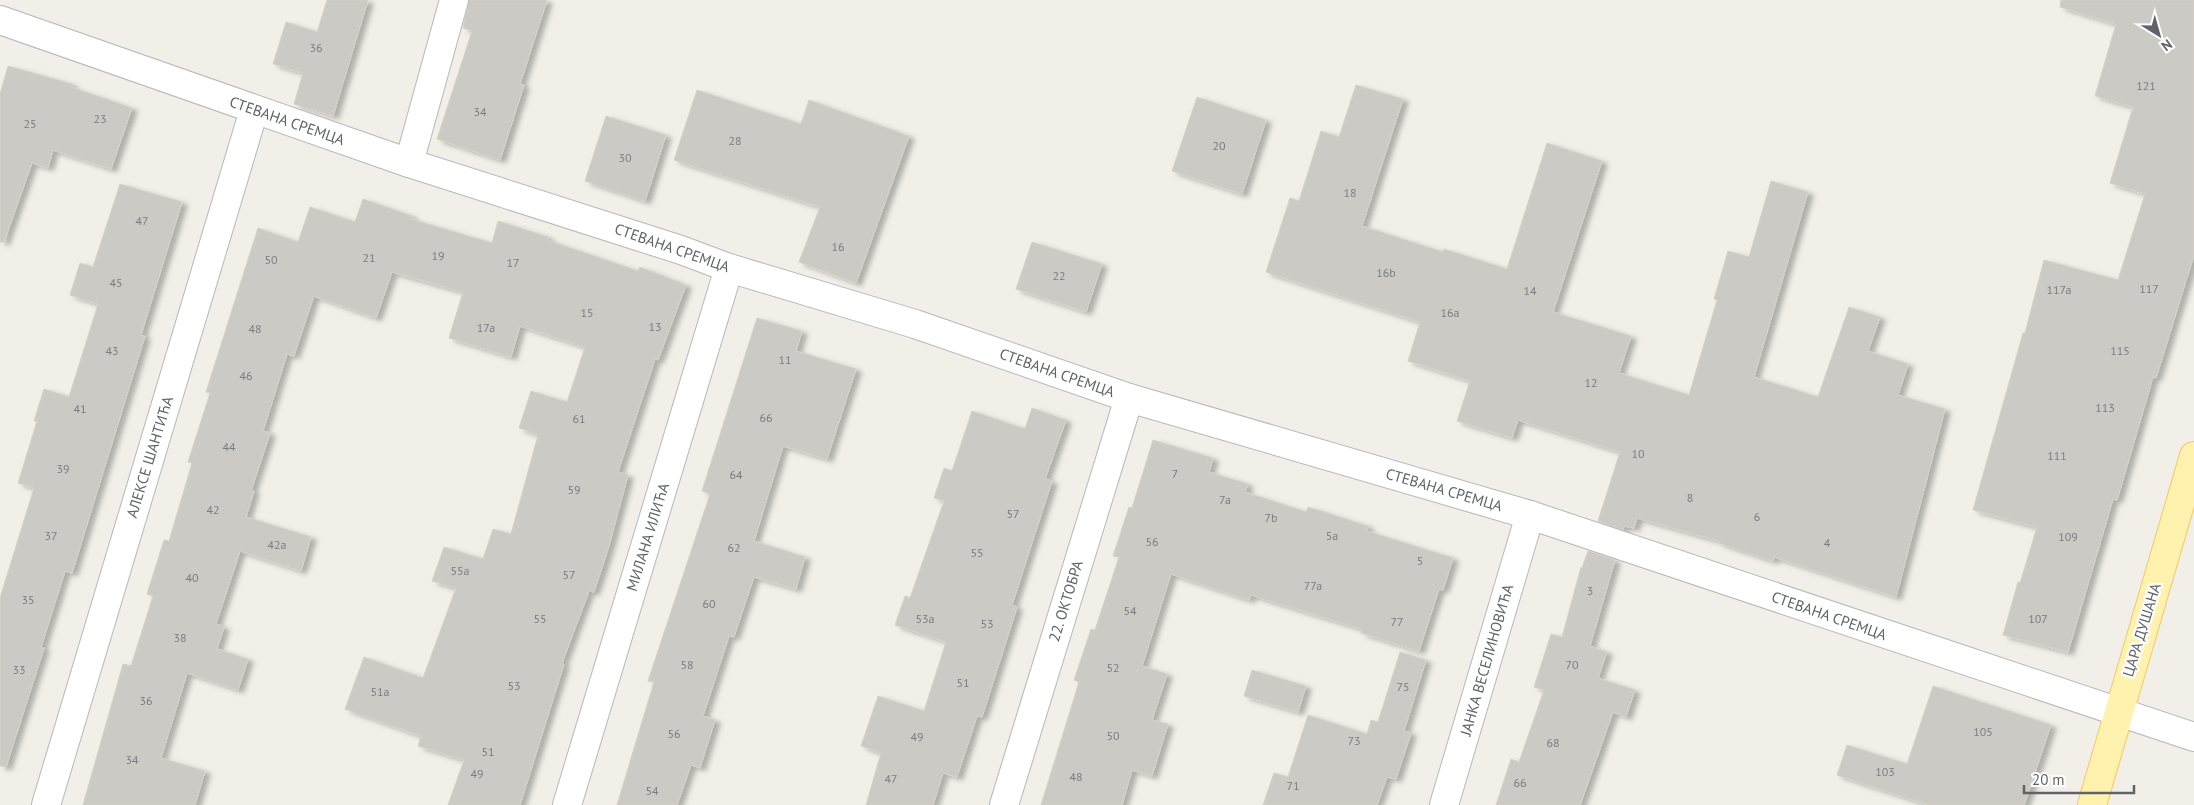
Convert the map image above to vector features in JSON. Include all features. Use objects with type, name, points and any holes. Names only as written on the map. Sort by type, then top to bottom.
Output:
[{"type":"main road","name":"ЦАРА ДУШАНА","points":[[2092,805],[2194,456]]},
{"type":"street","points":[[409,162],[454,0]]},
{"type":"street","name":"СТЕВАНА СРЕМЦА","points":[[0,20],[254,110],[680,250],[729,268],[915,324],[1129,398],[1530,515],[2194,737]]},
{"type":"street","name":"АЛЕКСЕ ШАНТИЋА","points":[[46,805],[254,110]]},
{"type":"street","name":"МИЛАНА ИЛИЋА","points":[[567,805],[729,268]]},
{"type":"street","name":"22. ОКТОБРА","points":[[1004,805],[1129,398]]},
{"type":"street","name":"ЈАНКА ВЕСЕЛИНОВИЋА","points":[[1444,805],[1530,515]]},
{"type":"building","points":[[327,0],[368,0],[333,116],[294,104],[303,73],[273,64],[286,22],[317,32]]},
{"type":"building","points":[[469,0],[547,0],[520,84],[524,85],[500,160],[437,139],[472,31],[463,28]]},
{"type":"building","points":[[2061,0],[2194,0],[2194,255],[2156,378],[2153,377],[2117,500],[2113,499],[2068,652],[2003,635],[2018,582],[2020,583],[2037,527],[1973,510],[2023,333],[2025,333],[2044,260],[2118,280],[2145,194],[2110,183],[2133,107],[2095,96],[2116,24],[2060,7]]},
{"type":"building","points":[[8,66],[72,84],[71,87],[132,108],[111,169],[53,150],[48,168],[32,163],[4,242],[0,242],[0,94]]},
{"type":"building","points":[[1356,85],[1403,99],[1362,226],[1443,252],[1444,249],[1507,269],[1547,143],[1602,161],[1553,312],[1631,336],[1619,373],[1689,395],[1717,300],[1714,299],[1728,251],[1749,257],[1771,181],[1808,192],[1754,377],[1818,397],[1849,307],[1880,317],[1868,351],[1908,364],[1898,395],[1945,409],[1896,597],[1774,557],[1773,561],[1719,543],[1719,541],[1637,518],[1634,528],[1624,526],[1623,530],[1598,521],[1620,452],[1518,420],[1512,438],[1457,421],[1470,381],[1408,361],[1420,322],[1266,272],[1290,198],[1299,201],[1321,131],[1339,137]]},
{"type":"building","points":[[697,90],[801,124],[809,100],[909,136],[856,283],[799,262],[820,207],[674,160]]},
{"type":"building","points":[[1197,97],[1266,120],[1242,194],[1172,171]]},
{"type":"building","points":[[606,116],[666,135],[645,201],[585,181]]},
{"type":"building","points":[[120,184],[182,202],[141,335],[145,336],[72,573],[65,571],[41,647],[44,648],[6,767],[0,766],[0,598],[34,488],[18,483],[37,421],[34,421],[44,389],[69,397],[98,304],[70,295],[80,263],[93,267]]},
{"type":"building","points":[[363,199],[412,216],[411,219],[492,243],[498,221],[548,237],[547,240],[638,271],[640,267],[686,285],[658,360],[655,359],[618,472],[628,475],[609,546],[594,592],[589,591],[562,663],[564,664],[520,805],[448,805],[464,760],[418,746],[421,736],[345,709],[364,657],[423,678],[456,588],[432,581],[444,547],[483,559],[493,529],[511,534],[538,435],[519,428],[531,391],[567,402],[585,347],[520,326],[511,357],[449,338],[463,292],[392,272],[376,318],[314,296],[294,356],[287,354],[263,431],[270,433],[251,491],[254,491],[246,517],[311,537],[301,571],[240,551],[216,624],[224,627],[217,649],[248,659],[238,690],[187,673],[161,758],[205,771],[195,805],[83,805],[123,664],[131,666],[153,596],[147,594],[164,540],[169,541],[192,463],[188,462],[210,393],[206,392],[258,228],[298,242],[310,207],[355,222]]},
{"type":"building","points":[[1032,242],[1102,264],[1086,312],[1016,289]]},
{"type":"building","points":[[757,318],[802,331],[796,351],[856,369],[827,459],[783,446],[754,541],[805,557],[796,589],[754,577],[734,637],[729,636],[703,716],[715,720],[700,768],[691,765],[677,805],[617,805],[654,682],[648,681],[710,494],[702,491]]},
{"type":"building","points":[[1032,408],[1066,420],[1045,479],[1052,481],[1012,605],[1017,607],[982,717],[977,716],[957,777],[943,773],[933,805],[866,805],[881,753],[861,746],[878,696],[924,711],[946,642],[895,625],[905,596],[910,598],[944,501],[934,498],[944,468],[952,471],[972,411],[1025,429]]},
{"type":"building","points":[[1153,440],[1213,458],[1209,472],[1248,484],[1245,492],[1306,512],[1308,507],[1368,526],[1367,531],[1453,558],[1443,590],[1439,589],[1419,651],[1361,633],[1362,629],[1251,595],[1249,600],[1171,574],[1142,666],[1167,674],[1152,720],[1168,724],[1152,776],[1132,770],[1122,805],[1041,805],[1079,682],[1074,680],[1091,629],[1095,630],[1119,557],[1113,556],[1129,507],[1132,508]]},
{"type":"building","points":[[1588,551],[1615,560],[1590,646],[1607,652],[1598,678],[1635,690],[1626,717],[1613,712],[1580,805],[1496,805],[1511,759],[1519,762],[1544,690],[1534,687],[1551,634],[1562,637],[1581,567]]},
{"type":"building","points":[[1400,652],[1426,660],[1404,731],[1411,733],[1396,779],[1387,777],[1377,805],[1263,805],[1274,773],[1288,777],[1308,715],[1367,734],[1371,720],[1378,722]]},
{"type":"building","points":[[1252,670],[1306,686],[1298,712],[1244,696]]},
{"type":"building","points":[[1933,686],[2051,725],[2024,805],[1929,805],[1837,775],[1847,745],[1907,764]]}]
